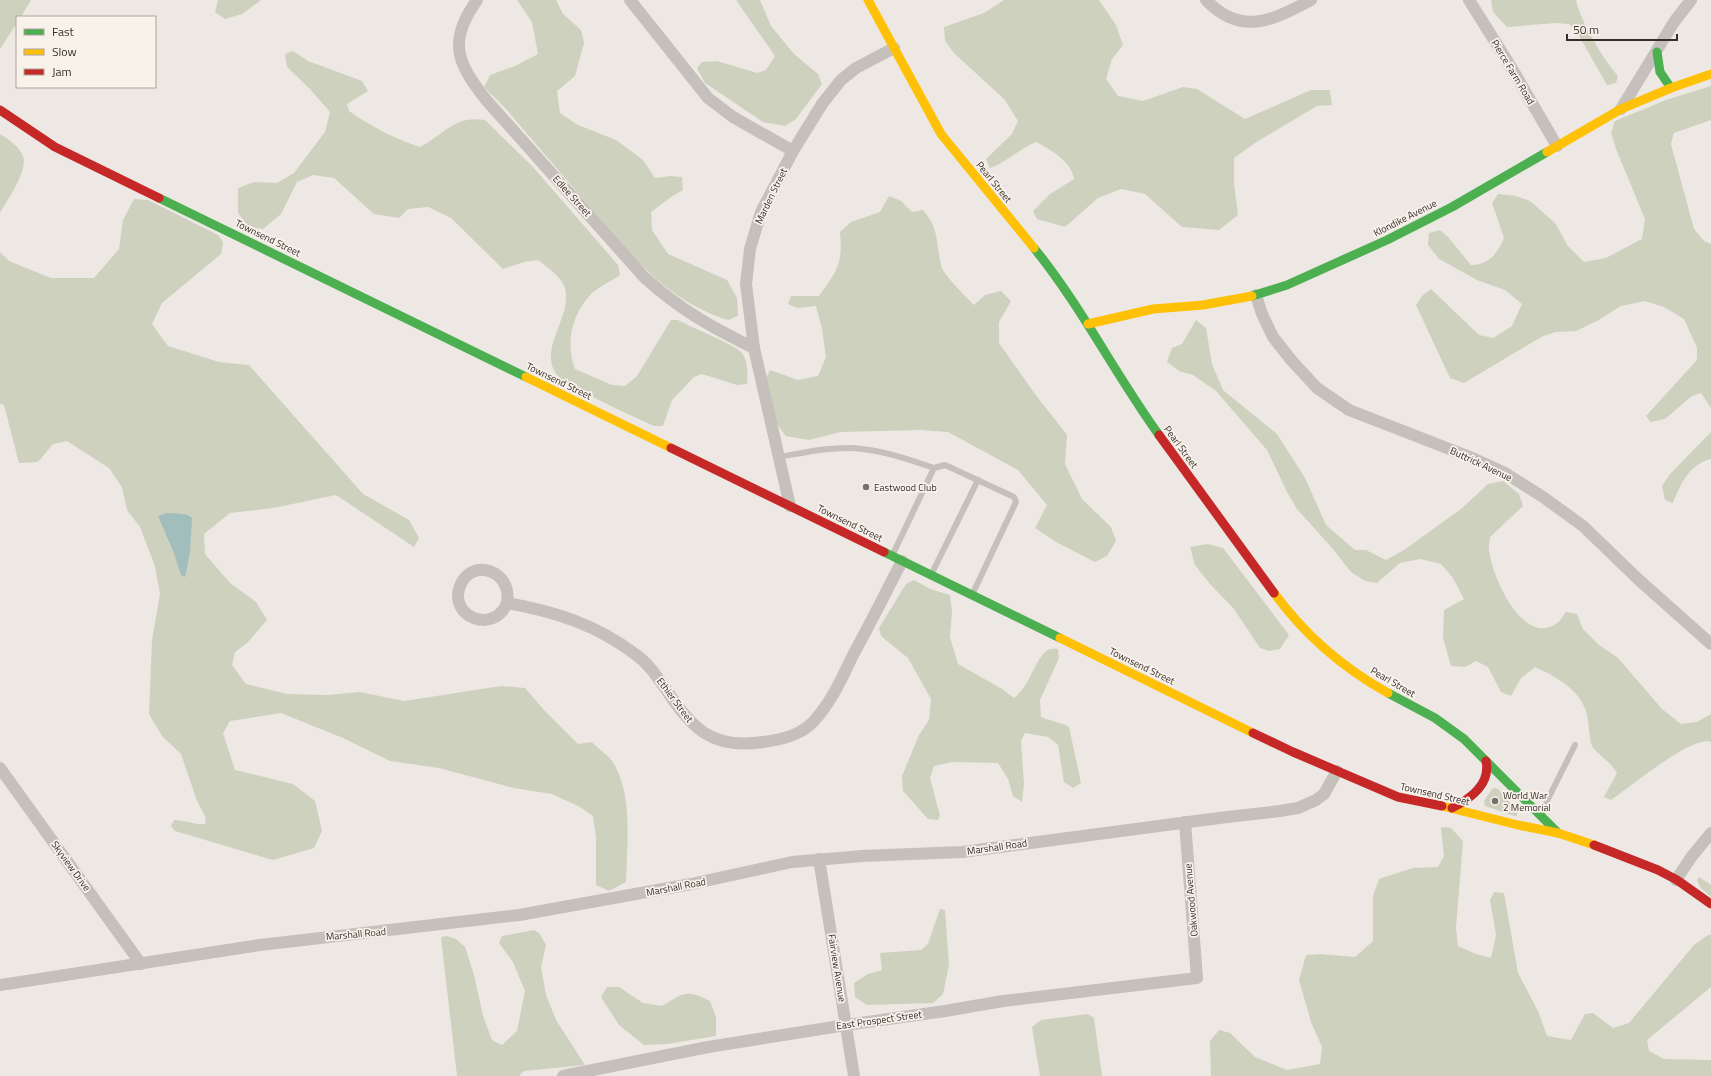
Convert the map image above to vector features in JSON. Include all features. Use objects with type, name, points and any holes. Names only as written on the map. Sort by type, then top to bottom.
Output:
[{"type":"street","name":"Edlee Street","points":[[477,0],[461,28],[459,38],[460,51],[463,64],[474,84],[487,101],[657,290],[696,318],[754,348]]},
{"type":"street","points":[[630,0],[708,98],[733,117],[793,151]]},
{"type":"street","name":"Pearl Street","points":[[868,0],[941,134],[1042,258],[1088,324],[1141,410],[1290,615],[1310,636],[1350,668],[1376,686],[1450,728],[1464,739],[1558,833]]},
{"type":"street","points":[[1206,0],[1216,10],[1227,16],[1240,21],[1252,22],[1266,21],[1279,17],[1311,0]]},
{"type":"street","name":"Pierce Farm Road","points":[[1469,0],[1511,67],[1557,146]]},
{"type":"street","points":[[1620,109],[1657,52],[1674,22],[1691,0]]},
{"type":"street","name":"Marden Street","points":[[790,506],[754,348],[746,284],[750,249],[761,212],[793,151],[822,104],[841,80],[861,65],[894,48]]},
{"type":"street","points":[[1657,52],[1658,71],[1670,88]]},
{"type":"street","name":"Klondike Avenue","points":[[1088,324],[1153,309],[1203,305],[1256,295],[1287,284],[1387,240],[1452,207],[1620,109],[1670,88],[1711,74]]},
{"type":"street","name":"Townsend Street","points":[[0,110],[55,147],[1293,752],[1398,797],[1558,833],[1610,850],[1658,870],[1676,880],[1711,904]]},
{"type":"street","name":"Buttrick Avenue","points":[[1256,295],[1262,314],[1273,337],[1292,362],[1317,388],[1348,410],[1470,457],[1504,473],[1543,497],[1582,526],[1639,580],[1711,644]]},
{"type":"street","name":"Ethier Street","points":[[507,603],[542,609],[560,615],[596,631],[625,647],[653,670],[683,714],[691,723],[710,737],[731,743],[761,743],[781,739],[801,732],[808,728],[819,715],[837,687],[897,558]]},
{"type":"street","points":[[480,570],[491,571],[500,577],[507,586],[507,603],[502,612],[494,618],[478,620],[469,616],[462,608],[458,598],[459,588],[462,582],[471,574],[480,570]]},
{"type":"street","points":[[1452,808],[1472,796],[1482,785],[1487,773],[1486,761]]},
{"type":"street","name":"Skyview Drive","points":[[0,768],[141,964]]},
{"type":"street","name":"Marshall Road","points":[[0,985],[275,943],[519,915],[691,884],[792,862],[819,859],[962,852],[1298,808],[1316,800],[1324,794],[1337,771]]},
{"type":"street","name":"Oakwood Avenue","points":[[1185,822],[1197,978]]},
{"type":"street","points":[[1676,880],[1692,856],[1711,833]]},
{"type":"street","name":"Fairview Avenue","points":[[819,859],[854,1076]]},
{"type":"street","name":"East Prospect Street","points":[[563,1076],[708,1047],[846,1025],[1004,1001],[1197,978]]},
{"type":"lane","points":[[779,457],[823,450],[852,448],[900,456],[934,468],[945,465],[1014,497],[1016,502],[972,595]]},
{"type":"lane","points":[[897,558],[934,468]]},
{"type":"lane","points":[[931,575],[978,480]]},
{"type":"lane","points":[[1540,815],[1574,745]]},
{"type":"green space","points":[[0,0],[31,0],[22,16],[16,16],[16,25],[0,49]]},
{"type":"green space","points":[[218,0],[261,0],[242,14],[225,19],[215,12]]},
{"type":"green space","points":[[517,0],[556,0],[563,14],[581,30],[584,43],[575,76],[557,91],[560,113],[578,125],[616,140],[643,160],[655,178],[670,176],[682,177],[683,190],[651,212],[652,230],[668,254],[727,280],[737,298],[738,316],[728,320],[705,311],[666,287],[649,272],[633,257],[506,109],[484,87],[490,75],[515,66],[538,54],[532,22]]},
{"type":"green space","points":[[736,0],[760,0],[771,26],[794,54],[818,74],[822,84],[796,119],[785,126],[763,122],[705,83],[697,68],[702,62],[717,61],[757,73],[766,70],[775,56]]},
{"type":"green space","points":[[1004,0],[1099,0],[1116,25],[1123,45],[1112,59],[1106,79],[1118,96],[1143,101],[1183,87],[1197,89],[1245,119],[1311,90],[1330,90],[1332,105],[1317,106],[1258,141],[1234,158],[1234,184],[1238,215],[1219,230],[1182,227],[1145,194],[1121,189],[1098,198],[1065,227],[1037,219],[1033,211],[1050,194],[1074,179],[1069,167],[1060,157],[1048,148],[1036,142],[990,168],[986,159],[1012,134],[1018,121],[1005,100],[954,53],[945,41],[944,27],[984,13]]},
{"type":"green space","points":[[1491,0],[1576,0],[1578,9],[1593,40],[1618,76],[1616,83],[1607,85],[1578,34],[1569,24],[1556,23],[1507,27],[1493,12]]},
{"type":"green space","points":[[293,51],[308,61],[362,81],[368,91],[347,104],[349,111],[365,122],[392,136],[420,147],[457,123],[474,119],[485,120],[533,167],[618,265],[620,275],[591,294],[579,310],[572,329],[571,339],[572,359],[575,369],[612,385],[625,386],[637,376],[671,320],[678,320],[731,345],[742,353],[746,364],[747,384],[737,385],[702,374],[694,377],[672,400],[663,426],[654,426],[569,385],[562,380],[554,370],[551,359],[555,336],[564,312],[566,300],[565,288],[560,280],[553,272],[538,260],[524,262],[503,269],[451,218],[428,207],[408,209],[399,218],[374,214],[334,178],[313,175],[297,182],[281,214],[263,229],[249,227],[238,213],[238,188],[254,182],[277,183],[294,173],[325,132],[330,112],[310,89],[287,67],[285,54]]},
{"type":"green space","points":[[1711,86],[1711,120],[1674,133],[1671,144],[1694,229],[1704,241],[1711,244],[1711,408],[1701,393],[1692,396],[1665,419],[1651,422],[1646,416],[1697,360],[1697,348],[1684,319],[1664,307],[1645,301],[1621,306],[1597,321],[1576,331],[1556,332],[1543,336],[1464,383],[1450,378],[1416,305],[1422,296],[1431,289],[1479,335],[1493,338],[1512,326],[1522,304],[1505,290],[1477,280],[1439,259],[1428,245],[1429,233],[1440,230],[1448,237],[1471,265],[1488,261],[1495,254],[1504,238],[1492,203],[1498,194],[1516,196],[1530,201],[1555,223],[1568,246],[1584,262],[1606,258],[1642,239],[1645,219],[1616,149],[1611,133],[1615,121],[1666,100]]},
{"type":"green space","points":[[0,134],[19,149],[23,156],[24,162],[20,177],[0,213]]},
{"type":"green space","points":[[889,196],[901,201],[912,212],[923,210],[933,225],[937,238],[942,268],[947,276],[974,305],[985,295],[1001,291],[1011,301],[999,322],[999,343],[1035,394],[1067,435],[1065,464],[1082,499],[1111,527],[1116,541],[1107,556],[1095,562],[1056,542],[1035,528],[1047,505],[1018,470],[948,432],[921,430],[841,432],[809,440],[786,436],[776,423],[766,378],[770,370],[798,380],[818,376],[826,357],[822,329],[816,306],[797,308],[788,304],[791,296],[819,296],[837,267],[841,252],[840,232],[851,222],[880,212]]},
{"type":"green space","points":[[134,199],[148,200],[218,235],[223,242],[221,254],[162,303],[152,324],[168,346],[219,362],[249,365],[363,494],[409,520],[419,538],[414,547],[336,495],[273,508],[230,513],[204,534],[205,554],[230,583],[256,602],[267,620],[247,643],[235,652],[232,665],[246,684],[287,694],[327,695],[360,692],[404,701],[501,686],[525,688],[544,710],[578,744],[592,742],[610,758],[614,764],[624,791],[628,822],[626,882],[609,891],[596,885],[596,837],[593,816],[580,807],[552,794],[514,788],[439,768],[390,761],[343,738],[281,713],[230,721],[223,733],[235,770],[293,784],[315,801],[322,831],[314,848],[273,860],[175,831],[171,826],[174,820],[205,824],[206,818],[197,801],[181,754],[162,736],[149,714],[152,640],[160,594],[155,566],[140,527],[127,510],[122,487],[109,468],[67,441],[53,444],[38,462],[19,463],[4,405],[0,404],[0,252],[9,261],[51,278],[94,278],[119,249],[123,220]]},
{"type":"green space","points":[[1196,320],[1206,328],[1212,364],[1223,390],[1277,434],[1305,478],[1326,525],[1355,550],[1366,550],[1386,560],[1404,550],[1461,509],[1488,484],[1503,481],[1519,494],[1523,506],[1490,537],[1489,548],[1491,561],[1502,590],[1520,617],[1531,625],[1543,628],[1556,624],[1566,612],[1577,614],[1583,629],[1598,644],[1618,658],[1662,709],[1681,724],[1697,722],[1711,714],[1711,742],[1702,742],[1690,746],[1661,764],[1611,800],[1604,797],[1617,773],[1592,746],[1588,718],[1584,706],[1574,692],[1560,680],[1535,667],[1521,678],[1511,696],[1501,692],[1488,667],[1476,661],[1465,667],[1451,666],[1443,638],[1444,610],[1464,599],[1453,578],[1441,564],[1420,559],[1400,563],[1377,583],[1365,581],[1351,572],[1333,549],[1297,509],[1287,492],[1267,450],[1216,391],[1193,375],[1179,371],[1167,362],[1172,348],[1182,344]]},
{"type":"green space","points":[[1711,432],[1711,459],[1697,465],[1692,470],[1683,482],[1673,503],[1665,500],[1662,486],[1670,474]]},
{"type":"green space","points":[[1208,544],[1223,548],[1289,635],[1280,649],[1269,651],[1260,648],[1234,609],[1210,584],[1195,565],[1190,547]]},
{"type":"green space","points":[[914,580],[930,589],[950,595],[952,612],[950,637],[958,664],[1002,689],[1014,698],[1027,683],[1036,664],[1044,653],[1050,649],[1058,649],[1059,658],[1040,700],[1041,717],[1069,727],[1081,783],[1073,788],[1064,782],[1058,745],[1048,737],[1025,733],[1021,741],[1024,784],[1022,802],[1013,796],[1008,779],[998,763],[952,762],[934,766],[930,778],[940,816],[938,820],[928,819],[903,791],[902,776],[919,735],[929,720],[931,699],[908,658],[881,636],[879,628],[906,584]]},
{"type":"green space","points":[[1492,789],[1498,789],[1517,810],[1517,816],[1485,806],[1484,801]]},
{"type":"green space","points":[[1441,827],[1451,828],[1463,841],[1456,928],[1458,946],[1476,954],[1491,958],[1496,935],[1490,900],[1494,892],[1504,893],[1518,973],[1538,1011],[1547,1036],[1571,1040],[1585,1014],[1593,1013],[1613,1028],[1629,1023],[1694,945],[1708,935],[1711,935],[1711,987],[1647,1040],[1649,1051],[1664,1059],[1711,1060],[1711,1076],[1211,1076],[1210,1041],[1219,1030],[1230,1033],[1255,1057],[1287,1070],[1320,1064],[1322,1047],[1311,1022],[1299,980],[1306,955],[1320,954],[1355,957],[1373,941],[1373,896],[1379,879],[1413,868],[1438,867],[1444,856]]},
{"type":"green space","points":[[1699,877],[1711,885],[1711,897],[1700,887],[1697,880]]},
{"type":"green space","points":[[940,909],[945,910],[949,965],[943,994],[933,1003],[867,1005],[855,997],[854,983],[868,974],[882,970],[880,953],[921,950],[928,944]]},
{"type":"green space","points":[[534,930],[539,933],[546,945],[541,967],[546,995],[556,1020],[585,1065],[524,1071],[519,1076],[457,1076],[441,937],[447,936],[456,939],[465,947],[474,975],[483,1016],[492,1040],[502,1045],[517,1031],[525,991],[513,962],[499,943],[502,936]]},
{"type":"green space","points":[[607,987],[619,987],[643,1003],[662,1006],[685,994],[702,997],[710,1001],[716,1017],[716,1036],[667,1044],[644,1045],[619,1025],[601,997]]},
{"type":"green space","points":[[1088,1014],[1094,1018],[1102,1076],[1040,1076],[1032,1027],[1041,1020]]},
{"type":"water","points":[[167,513],[184,514],[192,518],[190,552],[185,577],[181,575],[174,553],[158,516]]},
{"type":"traffic: fast","points":[[1657,52],[1660,72],[1671,88]]},
{"type":"traffic: fast","points":[[1252,296],[1287,285],[1387,240],[1452,207],[1547,152]]},
{"type":"traffic: fast","points":[[159,198],[526,377]]},
{"type":"traffic: fast","points":[[1034,248],[1067,293],[1159,435]]},
{"type":"traffic: fast","points":[[884,552],[1060,638]]},
{"type":"traffic: fast","points":[[1388,693],[1435,718],[1464,739],[1558,833]]},
{"type":"traffic: slow","points":[[868,0],[941,134],[1034,248]]},
{"type":"traffic: slow","points":[[1547,152],[1621,109],[1671,88],[1711,74]]},
{"type":"traffic: slow","points":[[1088,324],[1153,309],[1203,305],[1252,296]]},
{"type":"traffic: slow","points":[[526,377],[671,448]]},
{"type":"traffic: slow","points":[[1274,593],[1298,622],[1325,649],[1355,673],[1388,693]]},
{"type":"traffic: slow","points":[[1060,638],[1253,733]]},
{"type":"traffic: slow","points":[[1442,806],[1518,825],[1558,833],[1594,845]]},
{"type":"traffic: jam","points":[[0,110],[55,147],[159,198]]},
{"type":"traffic: jam","points":[[1159,435],[1274,593]]},
{"type":"traffic: jam","points":[[671,448],[884,552]]},
{"type":"traffic: jam","points":[[1253,733],[1293,752],[1398,797],[1442,806]]},
{"type":"traffic: jam","points":[[1452,808],[1466,800],[1478,790],[1485,777],[1487,769],[1486,761]]},
{"type":"traffic: jam","points":[[1594,845],[1658,870],[1677,880],[1711,904]]},
{"type":"place","name":"Eastwood Club","points":[[866,487]]},
{"type":"place","name":"World War 2 Memorial","points":[[1495,801]]}]
